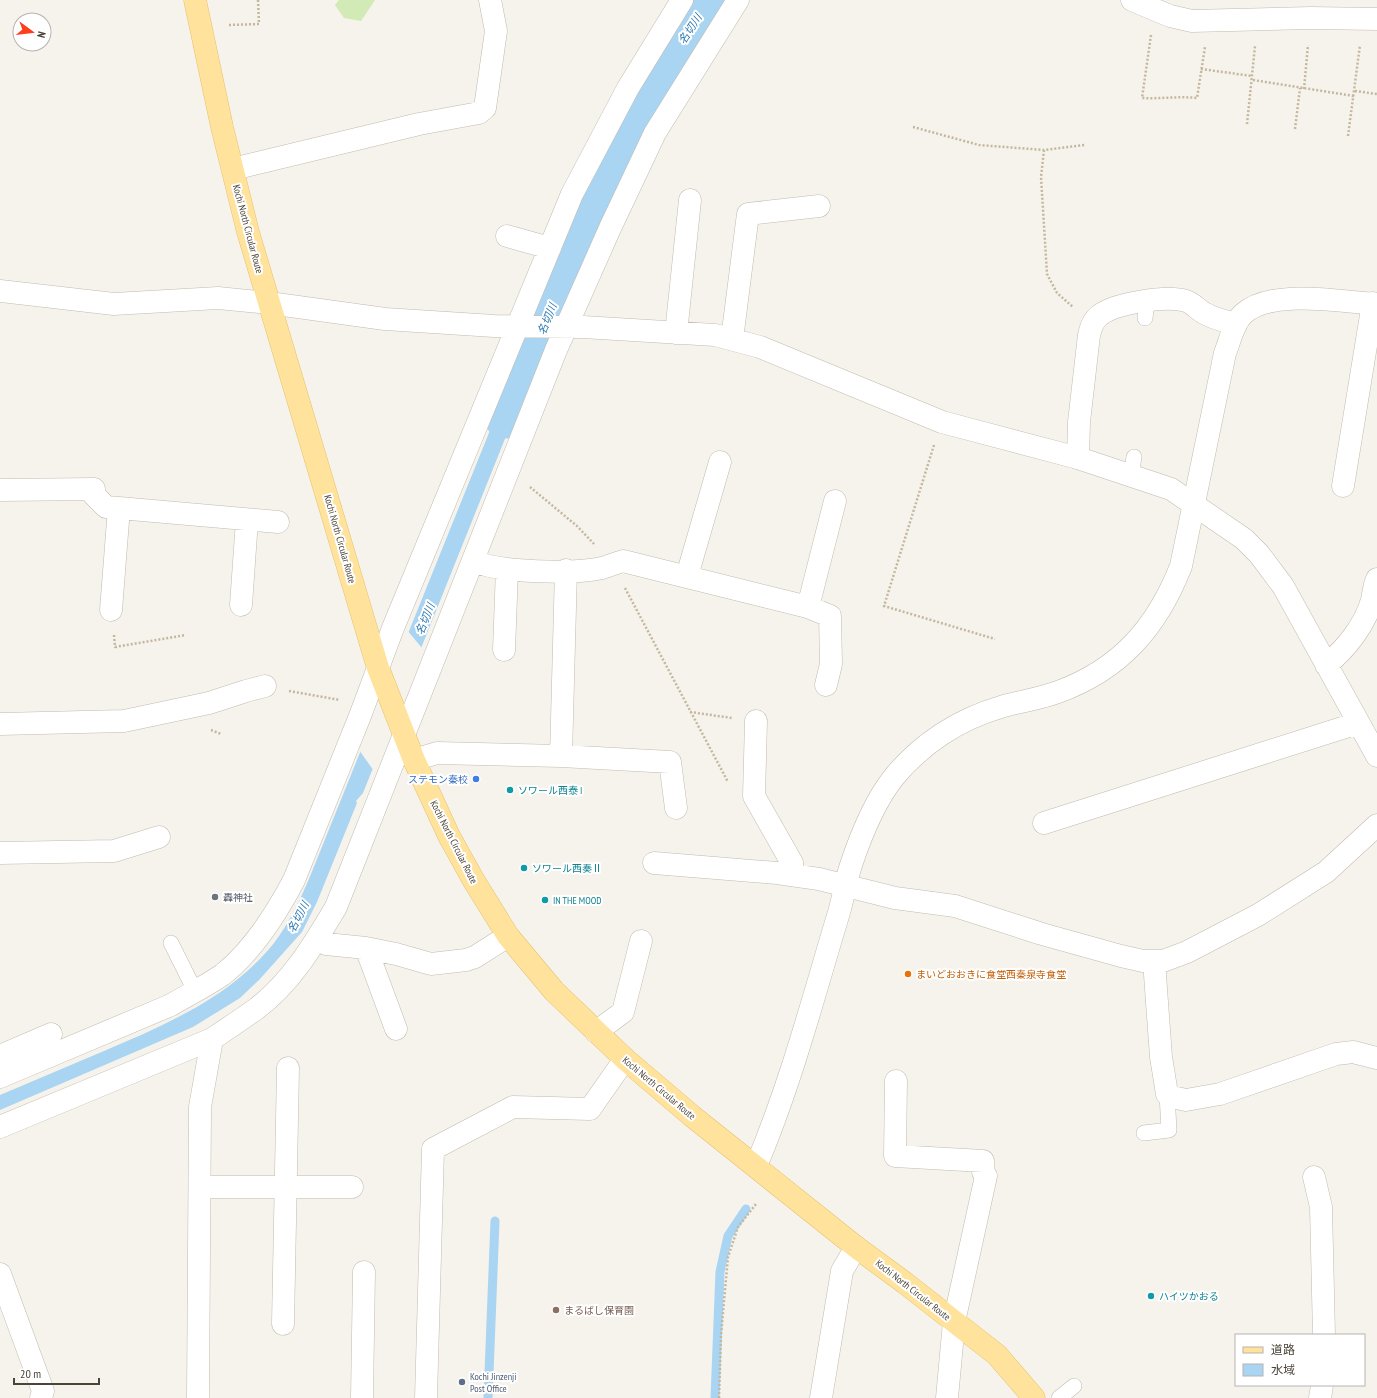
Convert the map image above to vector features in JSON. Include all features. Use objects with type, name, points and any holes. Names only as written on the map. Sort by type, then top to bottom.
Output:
[{"type":"main road","name":"Kochi North Circular Route","points":[[195,0],[248,232],[379,673],[414,760],[449,836],[508,936],[554,991],[625,1059],[692,1116],[856,1247],[906,1283],[997,1355],[1034,1398]]},
{"type":"street","points":[[233,169],[419,124],[479,113],[485,108],[496,31],[490,0]]},
{"type":"street","points":[[0,1077],[171,1005],[195,992],[222,974],[245,952],[266,927],[282,903],[294,880],[521,326],[572,194],[628,88],[682,0]]},
{"type":"street","points":[[0,1127],[212,1039],[257,1008],[279,988],[317,940],[336,907],[402,731],[474,561],[510,470],[561,327],[655,133],[738,0]]},
{"type":"street","points":[[1132,0],[1155,11],[1184,20],[1209,21],[1311,18],[1370,19]]},
{"type":"street","points":[[676,333],[690,200]]},
{"type":"street","points":[[732,339],[748,214],[819,206]]},
{"type":"street","points":[[507,236],[550,248]]},
{"type":"street","points":[[0,291],[114,304],[218,298],[269,303],[385,319],[715,335],[760,346],[942,422],[1078,458],[1132,466],[1171,489],[1231,530],[1258,554],[1283,586],[1377,756]]},
{"type":"street","points":[[1078,458],[1079,422],[1089,335],[1092,323],[1100,314],[1117,307],[1146,310],[1176,299],[1188,302],[1206,314],[1220,320],[1236,324]]},
{"type":"street","points":[[756,1166],[777,1118],[839,914],[851,866],[881,794],[914,754],[939,735],[971,718],[1000,707],[1058,692],[1088,677],[1118,659],[1153,623],[1173,588],[1181,566],[1195,506],[1225,353],[1236,324],[1242,315],[1250,309],[1272,301],[1300,299],[1375,304],[1343,486]]},
{"type":"street","points":[[687,576],[720,462]]},
{"type":"street","points":[[0,490],[94,489],[94,495],[106,507],[278,522]]},
{"type":"street","points":[[808,607],[835,501]]},
{"type":"street","points":[[111,610],[119,508]]},
{"type":"street","points":[[241,605],[246,520]]},
{"type":"street","points":[[474,561],[481,564],[507,569],[566,570],[601,568],[623,561],[808,607],[830,616],[831,664],[826,685]]},
{"type":"street","points":[[504,650],[507,569]]},
{"type":"street","points":[[561,756],[566,570]]},
{"type":"street","points":[[1326,665],[1337,656],[1352,639],[1372,599],[1372,588],[1377,579]]},
{"type":"street","points":[[0,724],[124,721],[209,703],[265,686]]},
{"type":"street","points":[[756,721],[754,796],[792,863],[794,875]]},
{"type":"street","points":[[1044,823],[1358,723]]},
{"type":"street","points":[[414,760],[437,753],[561,756],[670,762],[676,808]]},
{"type":"street","points":[[654,863],[794,875],[819,879],[845,887],[895,898],[955,906],[996,925],[1042,934],[1143,961],[1163,961],[1186,952],[1258,915],[1326,872],[1377,825]]},
{"type":"street","points":[[0,853],[114,851],[159,837]]},
{"type":"street","points":[[317,940],[326,944],[366,948],[396,954],[431,964],[466,960],[474,957],[508,936]]},
{"type":"street","points":[[596,1032],[623,1012],[641,941]]},
{"type":"street","points":[[366,948],[396,1029]]},
{"type":"street","points":[[1154,961],[1161,1057],[1167,1094],[1172,1097],[1186,1100],[1220,1094],[1336,1054],[1353,1052],[1377,1058]]},
{"type":"street","points":[[0,1056],[51,1034]]},
{"type":"street","points":[[198,1398],[200,1107],[212,1039]]},
{"type":"street","points":[[426,1398],[432,1149],[513,1107],[590,1109],[625,1059]]},
{"type":"street","points":[[283,1324],[288,1068]]},
{"type":"street","points":[[896,1081],[895,1156],[982,1161],[983,1172],[986,1176],[954,1322],[947,1398]]},
{"type":"street","points":[[1314,1177],[1321,1207],[1324,1334]]},
{"type":"street","points":[[200,1187],[352,1187]]},
{"type":"street","points":[[821,1398],[842,1271],[856,1247]]},
{"type":"street","points":[[362,1398],[364,1272]]},
{"type":"street","points":[[0,1274],[43,1391],[41,1398]]},
{"type":"street","points":[[1320,1398],[1322,1386]]},
{"type":"lane","points":[[171,943],[195,992]]},
{"type":"lane","points":[[1144,1133],[1169,1130],[1167,1094]]},
{"type":"lane","points":[[1059,1398],[1074,1386]]},
{"type":"path","points":[[229,25],[259,24],[258,0]]},
{"type":"path","points":[[1155,11],[1142,98],[1157,99],[1178,96],[1197,98],[1209,21]]},
{"type":"path","points":[[1295,129],[1311,18]]},
{"type":"path","points":[[1348,136],[1354,96],[1370,19]]},
{"type":"path","points":[[1247,124],[1253,80],[1252,76],[1258,20]]},
{"type":"path","points":[[1201,69],[1252,76]]},
{"type":"path","points":[[1253,80],[1354,96]]},
{"type":"path","points":[[1355,91],[1377,94]]},
{"type":"path","points":[[913,127],[979,145],[1044,150],[1085,145]]},
{"type":"path","points":[[1044,150],[1041,177],[1047,274],[1057,293],[1092,323]]},
{"type":"path","points":[[942,422],[884,606],[996,639]]},
{"type":"path","points":[[510,470],[577,526],[613,565],[732,789]]},
{"type":"path","points":[[111,610],[113,613],[115,647],[186,634]]},
{"type":"path","points":[[265,686],[341,700]]},
{"type":"path","points":[[690,712],[756,721]]},
{"type":"path","points":[[719,1398],[721,1335],[728,1257],[738,1227],[756,1204]]},
{"type":"green space","points":[[339,0],[375,0],[361,21],[344,18],[335,5]]},
{"type":"water","points":[[524,346],[541,349],[363,793],[356,801],[357,803],[317,902],[302,932],[259,980],[240,998],[193,1027],[0,1110],[0,1095],[150,1031],[196,1008],[238,979],[257,962],[280,935],[295,910],[311,874]]},
{"type":"pier","points":[[407,630],[422,648],[374,771],[359,750]]},
{"type":"waterway","name":"名切川","points":[[507,413],[595,200],[639,108],[709,0]]},
{"type":"waterway","points":[[715,1398],[720,1272],[728,1236],[746,1209]]},
{"type":"waterway","points":[[488,1398],[495,1221]]},
{"type":"place","name":"ステモン秦校","points":[[476,779]]},
{"type":"place","name":"ソワール西泰 I","points":[[510,790]]},
{"type":"place","name":"ソワール西奏Ⅱ","points":[[524,868]]},
{"type":"place","name":"轟神社","points":[[215,897]]},
{"type":"place","name":"IN THE MOOD","points":[[545,900]]},
{"type":"place","name":"まいどおおきに食堂西秦泉寺食堂","points":[[908,974]]},
{"type":"place","name":"ハイツかおる","points":[[1151,1296]]},
{"type":"place","name":"まるばし保育園","points":[[556,1310]]},
{"type":"place","name":"Kochi Jinzenji Post Office","points":[[462,1382]]}]
